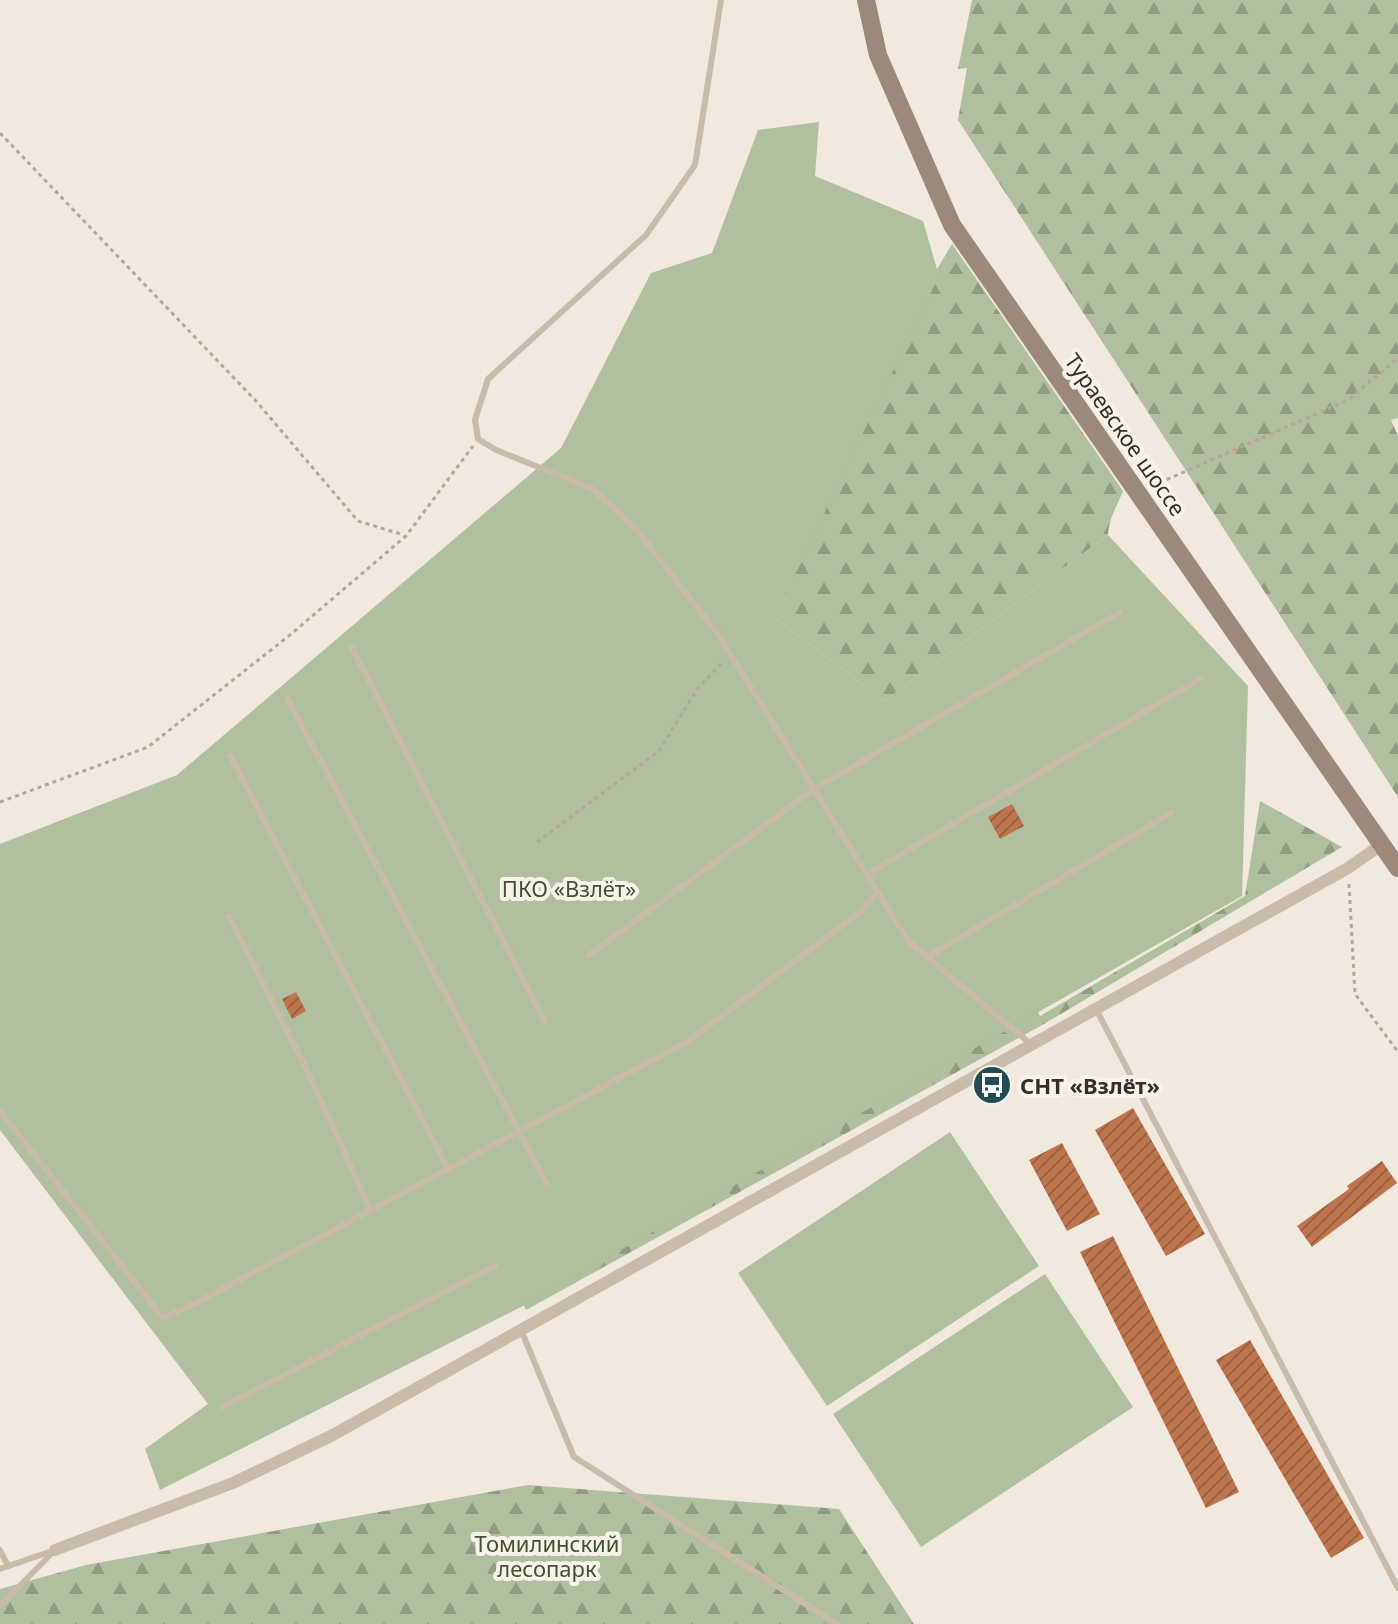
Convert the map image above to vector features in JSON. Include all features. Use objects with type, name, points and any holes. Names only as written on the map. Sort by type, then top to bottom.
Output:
[{"type":"main road","name":"Тураевское шоссе","points":[[866,0],[878,55],[952,225],[1398,868]]},
{"type":"street","points":[[55,1550],[233,1483],[331,1436],[1348,868],[1381,845]]},
{"type":"lane","points":[[721,0],[695,165],[646,235],[488,379],[475,420],[478,439],[496,450],[593,489],[636,529],[718,634],[908,941],[1032,1045]]},
{"type":"lane","points":[[589,955],[814,789],[1120,612]]},
{"type":"lane","points":[[352,648],[545,1022]]},
{"type":"lane","points":[[867,874],[1202,678]]},
{"type":"lane","points":[[287,698],[547,1184]]},
{"type":"lane","points":[[230,756],[449,1170]]},
{"type":"lane","points":[[927,957],[1171,813]]},
{"type":"lane","points":[[0,1111],[163,1318],[518,1134],[687,1042],[859,913],[878,892]]},
{"type":"lane","points":[[229,916],[308,1072],[371,1211]]},
{"type":"lane","points":[[1096,1009],[1398,1588]]},
{"type":"lane","points":[[222,1407],[495,1266]]},
{"type":"lane","points":[[521,1330],[574,1457],[837,1624]]},
{"type":"lane","points":[[0,1550],[8,1566]]},
{"type":"lane","points":[[0,1569],[55,1550]]},
{"type":"lane","points":[[0,1606],[55,1550]]},
{"type":"path","points":[[0,133],[256,401],[358,521],[406,536]]},
{"type":"path","points":[[1138,493],[1348,400],[1398,358]]},
{"type":"path","points":[[0,802],[148,747],[290,635],[406,536],[478,439]]},
{"type":"path","points":[[537,842],[659,751],[698,688],[731,655]]},
{"type":"path","points":[[1348,868],[1355,994],[1398,1052]]},
{"type":"green space","points":[[972,0],[1398,0],[1398,418],[1391,420],[1398,436],[1398,797],[958,120],[967,68],[958,69]]},
{"type":"green space","name":"ПКО «Взлёт»","points":[[819,122],[815,176],[923,221],[939,276],[774,617],[884,701],[1108,535],[1248,686],[1242,896],[521,1307],[160,1490],[145,1449],[208,1404],[0,1130],[0,844],[177,775],[561,448],[651,273],[712,253],[758,130]]},
{"type":"green space","points":[[952,244],[1123,491],[1108,535],[884,701],[774,617],[933,276]]},
{"type":"green space","points":[[1260,801],[1342,847],[1044,1024],[526,1310],[516,1289],[987,915],[1040,1016],[1245,896]]},
{"type":"green space","points":[[950,1132],[1039,1266],[827,1406],[738,1273]]},
{"type":"green space","points":[[1045,1274],[1133,1407],[921,1547],[833,1414]]},
{"type":"green space","name":"Томилинский лесопарк","points":[[528,1485],[839,1509],[914,1624],[0,1624],[0,1589],[86,1565]]},
{"type":"building","points":[[1012,804],[1024,826],[1000,839],[988,817]]},
{"type":"building","points":[[296,992],[306,1011],[292,1019],[282,999]]},
{"type":"building","points":[[1133,1108],[1205,1234],[1166,1256],[1095,1130]]},
{"type":"building","points":[[1062,1143],[1100,1214],[1067,1231],[1029,1160]]},
{"type":"building","points":[[1382,1161],[1397,1183],[1312,1247],[1297,1226]]},
{"type":"building","points":[[1113,1236],[1239,1492],[1206,1508],[1080,1252]]},
{"type":"building","points":[[1250,1340],[1364,1538],[1331,1558],[1216,1360]]},
{"type":"place","name":"СНТ «Взлёт»","points":[[992,1085]]}]
